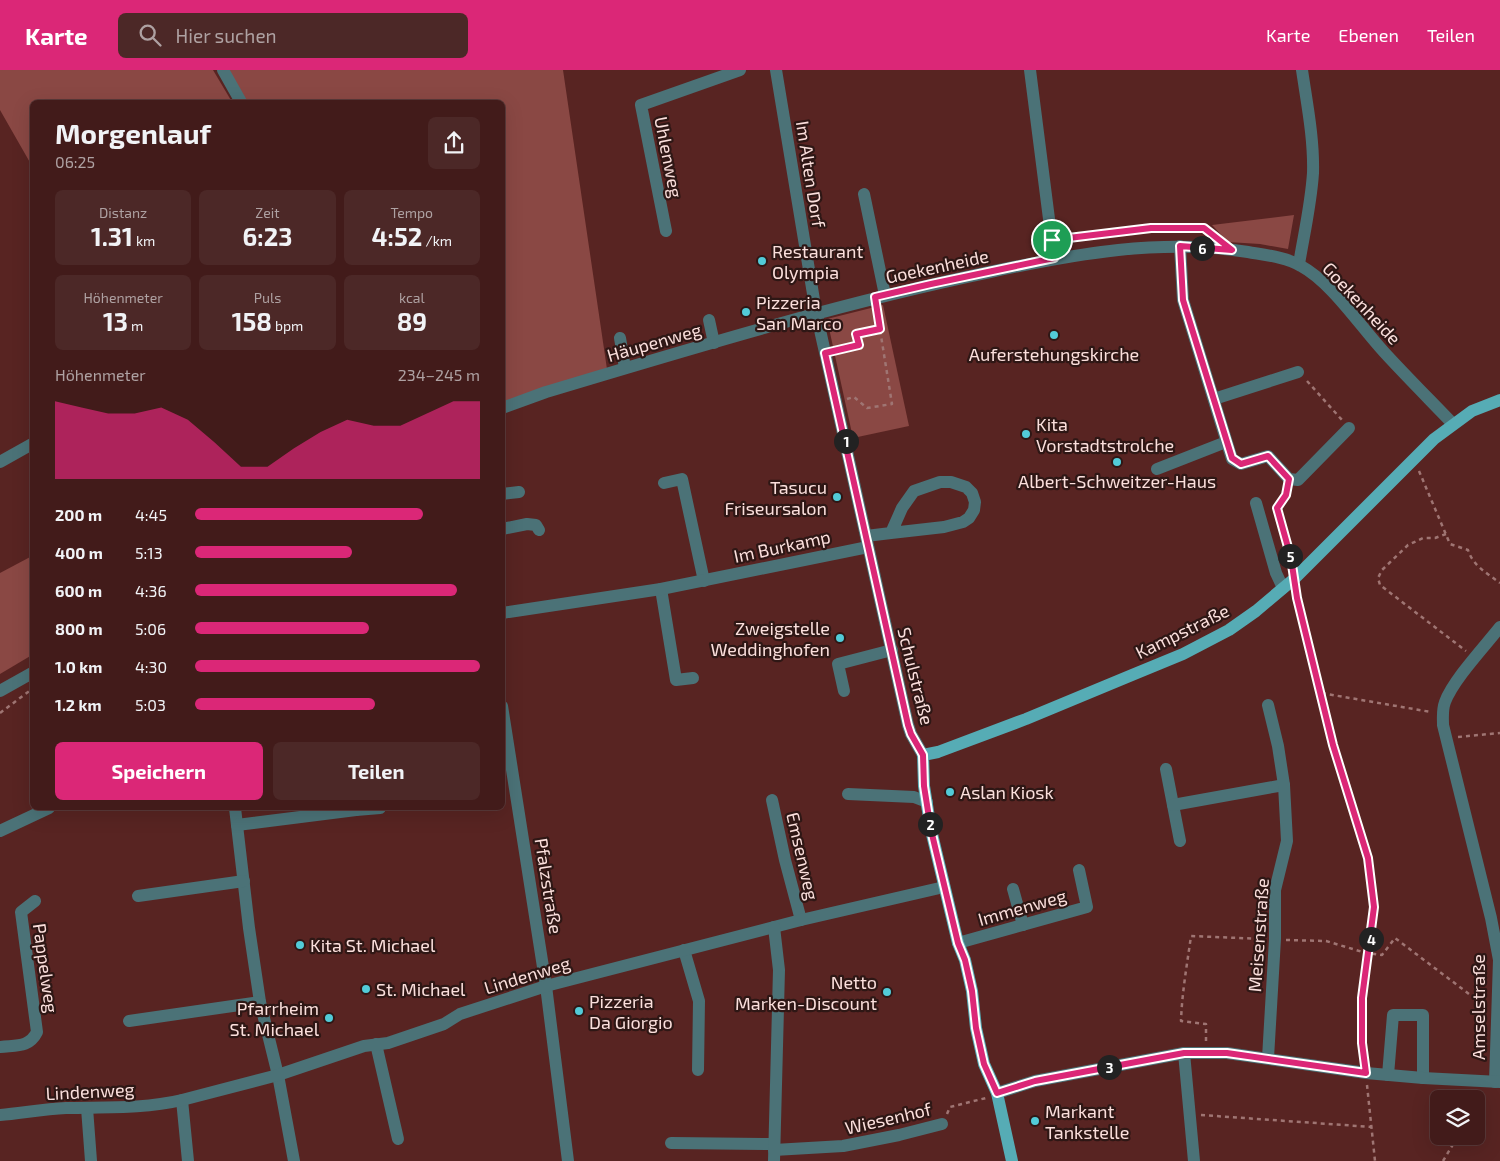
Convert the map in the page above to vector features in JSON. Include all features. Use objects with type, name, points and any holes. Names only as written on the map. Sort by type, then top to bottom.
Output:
[{"type":"main road","points":[[1454,424],[1472,411],[1500,400]]},
{"type":"main road","name":"Kampstraße","points":[[923,755],[938,752],[1026,719],[1183,654],[1229,630],[1256,611],[1294,579],[1434,439],[1454,424]]},
{"type":"main road","name":"Schulstraße","points":[[923,755],[922,769],[926,802],[944,887],[958,943],[965,960],[984,1064],[997,1093],[1012,1161]]},
{"type":"street","points":[[222,70],[240,100]]},
{"type":"street","name":"Uhlenweg","points":[[666,230],[641,105],[740,70]]},
{"type":"street","name":"Im Alten Dorf","points":[[776,70],[816,312]]},
{"type":"street","points":[[1030,70],[1054,258]]},
{"type":"street","points":[[1299,264],[1311,193],[1313,154],[1302,70]]},
{"type":"street","points":[[864,194],[880,296]]},
{"type":"street","points":[[1180,246],[1183,300],[1232,458],[1241,464],[1268,456],[1289,479],[1298,480],[1349,428]]},
{"type":"street","name":"Goekenheide","points":[[816,312],[1054,258],[1117,250],[1180,246],[1232,250],[1268,256],[1299,264],[1324,283],[1384,352],[1454,424]]},
{"type":"street","name":"Häupenweg","points":[[505,407],[546,392],[816,312]]},
{"type":"street","name":"Schulstraße","points":[[816,312],[908,725],[923,755]]},
{"type":"street","points":[[710,320],[714,343]]},
{"type":"street","points":[[620,338],[625,368]]},
{"type":"street","points":[[1214,399],[1298,372]]},
{"type":"street","points":[[1157,469],[1226,442]]},
{"type":"street","points":[[0,462],[30,445]]},
{"type":"street","points":[[664,483],[682,479],[704,580]]},
{"type":"street","name":"Im Burkamp","points":[[505,613],[704,580],[867,541],[891,533],[944,527],[963,522],[969,518],[974,510],[975,502],[972,492],[966,487],[951,482],[940,482],[914,491],[902,508],[891,533]]},
{"type":"street","points":[[505,494],[519,492]]},
{"type":"street","points":[[1256,503],[1276,573],[1283,588]]},
{"type":"street","points":[[505,528],[527,524],[536,525],[540,530]]},
{"type":"street","points":[[661,588],[676,680],[693,678]]},
{"type":"street","points":[[1442,714],[1450,691],[1500,627]]},
{"type":"street","points":[[844,691],[838,664],[892,650]]},
{"type":"street","points":[[0,691],[30,674]]},
{"type":"street","name":"Meisenstraße","points":[[1268,705],[1278,746],[1284,785],[1287,841],[1275,890],[1275,939],[1268,1058]]},
{"type":"street","name":"Amselstraße","points":[[1442,714],[1491,918],[1499,960],[1498,1082]]},
{"type":"street","name":"Pfalzstraße","points":[[505,725],[546,986],[568,1161]]},
{"type":"street","points":[[1166,769],[1180,841]]},
{"type":"street","points":[[1173,805],[1284,785]]},
{"type":"street","points":[[848,794],[914,797],[926,802]]},
{"type":"street","name":"Emsenweg","points":[[772,800],[784,860],[801,920]]},
{"type":"street","points":[[0,831],[45,810]]},
{"type":"street","points":[[235,810],[260,1002],[278,1075],[294,1161]]},
{"type":"street","points":[[237,825],[349,810]]},
{"type":"street","name":"Immenweg","points":[[958,943],[1087,907],[1079,870]]},
{"type":"street","points":[[138,896],[244,881]]},
{"type":"street","name":"Lindenweg","points":[[0,1115],[65,1108],[119,1108],[182,1100],[278,1075],[364,1046],[388,1043],[444,1024],[460,1014],[546,986],[801,920],[944,887]]},
{"type":"street","points":[[1013,889],[1023,925]]},
{"type":"street","name":"Pappelweg","points":[[0,1047],[23,1045],[33,1040],[37,1032],[22,912],[35,901]]},
{"type":"street","points":[[774,927],[779,970],[774,1152]]},
{"type":"street","points":[[684,950],[699,1001],[698,1070]]},
{"type":"street","points":[[129,1021],[260,1002]]},
{"type":"street","points":[[1388,1075],[1392,1015],[1424,1015],[1422,1078]]},
{"type":"street","points":[[376,1044],[398,1139]]},
{"type":"street","points":[[997,1093],[1035,1081],[1184,1053],[1205,1052],[1268,1058],[1366,1073],[1498,1082]]},
{"type":"street","points":[[1184,1053],[1194,1161]]},
{"type":"street","points":[[182,1100],[188,1161]]},
{"type":"street","points":[[86,1108],[91,1161]]},
{"type":"street","name":"Wiesenhof","points":[[671,1143],[774,1152],[843,1146],[942,1124]]},
{"type":"path","points":[[1052,240],[1151,228],[1204,228],[1232,250]]},
{"type":"path","points":[[836,401],[854,397],[867,408],[892,404],[880,329],[880,296]]},
{"type":"path","points":[[825,353],[859,345],[856,334],[880,329]]},
{"type":"path","points":[[1298,372],[1349,428]]},
{"type":"path","points":[[1411,462],[1418,470],[1450,544],[1468,550],[1470,558],[1500,583]]},
{"type":"path","points":[[1289,479],[1286,495],[1277,508],[1291,558],[1297,598],[1333,745],[1368,858],[1374,907],[1362,998],[1362,1043],[1375,1161]]},
{"type":"path","points":[[1446,534],[1435,538],[1423,538],[1408,546],[1382,570],[1378,578],[1380,585],[1476,658]]},
{"type":"path","points":[[0,713],[30,690]]},
{"type":"path","points":[[1321,693],[1442,714]]},
{"type":"path","points":[[1447,738],[1500,733]]},
{"type":"path","points":[[1205,1052],[1206,1024],[1181,1021],[1182,994],[1191,936],[1326,941],[1369,954],[1382,955],[1395,938],[1468,994],[1483,998],[1499,999]]},
{"type":"path","name":"Wiesenhof","points":[[942,1124],[950,1107],[987,1098],[997,1093]]},
{"type":"path","points":[[1189,1114],[1372,1126]]},
{"type":"path","points":[[1443,1161],[1453,1145]]},
{"type":"shaded area","points":[[0,70],[213,70],[231,100],[30,100],[30,162],[0,110]]},
{"type":"shaded area","points":[[227,70],[563,70],[608,376],[505,407],[505,100],[244,100]]},
{"type":"shaded area","points":[[1294,215],[1288,249],[1260,244],[1228,242],[1212,225]]},
{"type":"shaded area","points":[[883,305],[909,426],[853,438],[827,319]]},
{"type":"shaded area","points":[[30,557],[30,656],[0,674],[0,573]]},
{"type":"place","name":"Restaurant Olympia","points":[[762,261]]},
{"type":"place","name":"Pizzeria San Marco","points":[[746,312]]},
{"type":"place","name":"Auferstehungskirche","points":[[1054,335]]},
{"type":"place","name":"Kita Vorstadtstrolche","points":[[1026,434]]},
{"type":"place","name":"Albert-Schweitzer-Haus","points":[[1117,462]]},
{"type":"place","name":"Tasucu Friseursalon","points":[[837,497]]},
{"type":"place","name":"Zweigstelle Weddinghofen","points":[[840,638]]},
{"type":"place","name":"Aslan Kiosk","points":[[950,792]]},
{"type":"place","name":"Kita St. Michael","points":[[300,945]]},
{"type":"place","name":"St. Michael","points":[[366,989]]},
{"type":"place","name":"Netto Marken-Discount","points":[[887,992]]},
{"type":"place","name":"Pizzeria Da Giorgio","points":[[579,1011]]},
{"type":"place","name":"Pfarrheim St. Michael","points":[[329,1018]]},
{"type":"place","name":"Markant Tankstelle","points":[[1035,1121]]},
{"type":"route","points":[[1151,228],[1204,228],[1232,250],[1180,246],[1183,300],[1232,458],[1241,464],[1268,456],[1289,479],[1286,495],[1277,508],[1291,558],[1297,598],[1333,745],[1362,833],[1371,878],[1374,907],[1362,998],[1362,1043],[1366,1073],[1227,1053],[1184,1053],[1035,1081],[997,1093],[986,1072],[976,1028],[974,1002],[965,960],[958,943],[931,830],[922,769],[923,755],[908,725],[825,353],[859,345],[856,334],[880,329],[875,297],[1054,258],[1052,240],[1151,228]]}]
